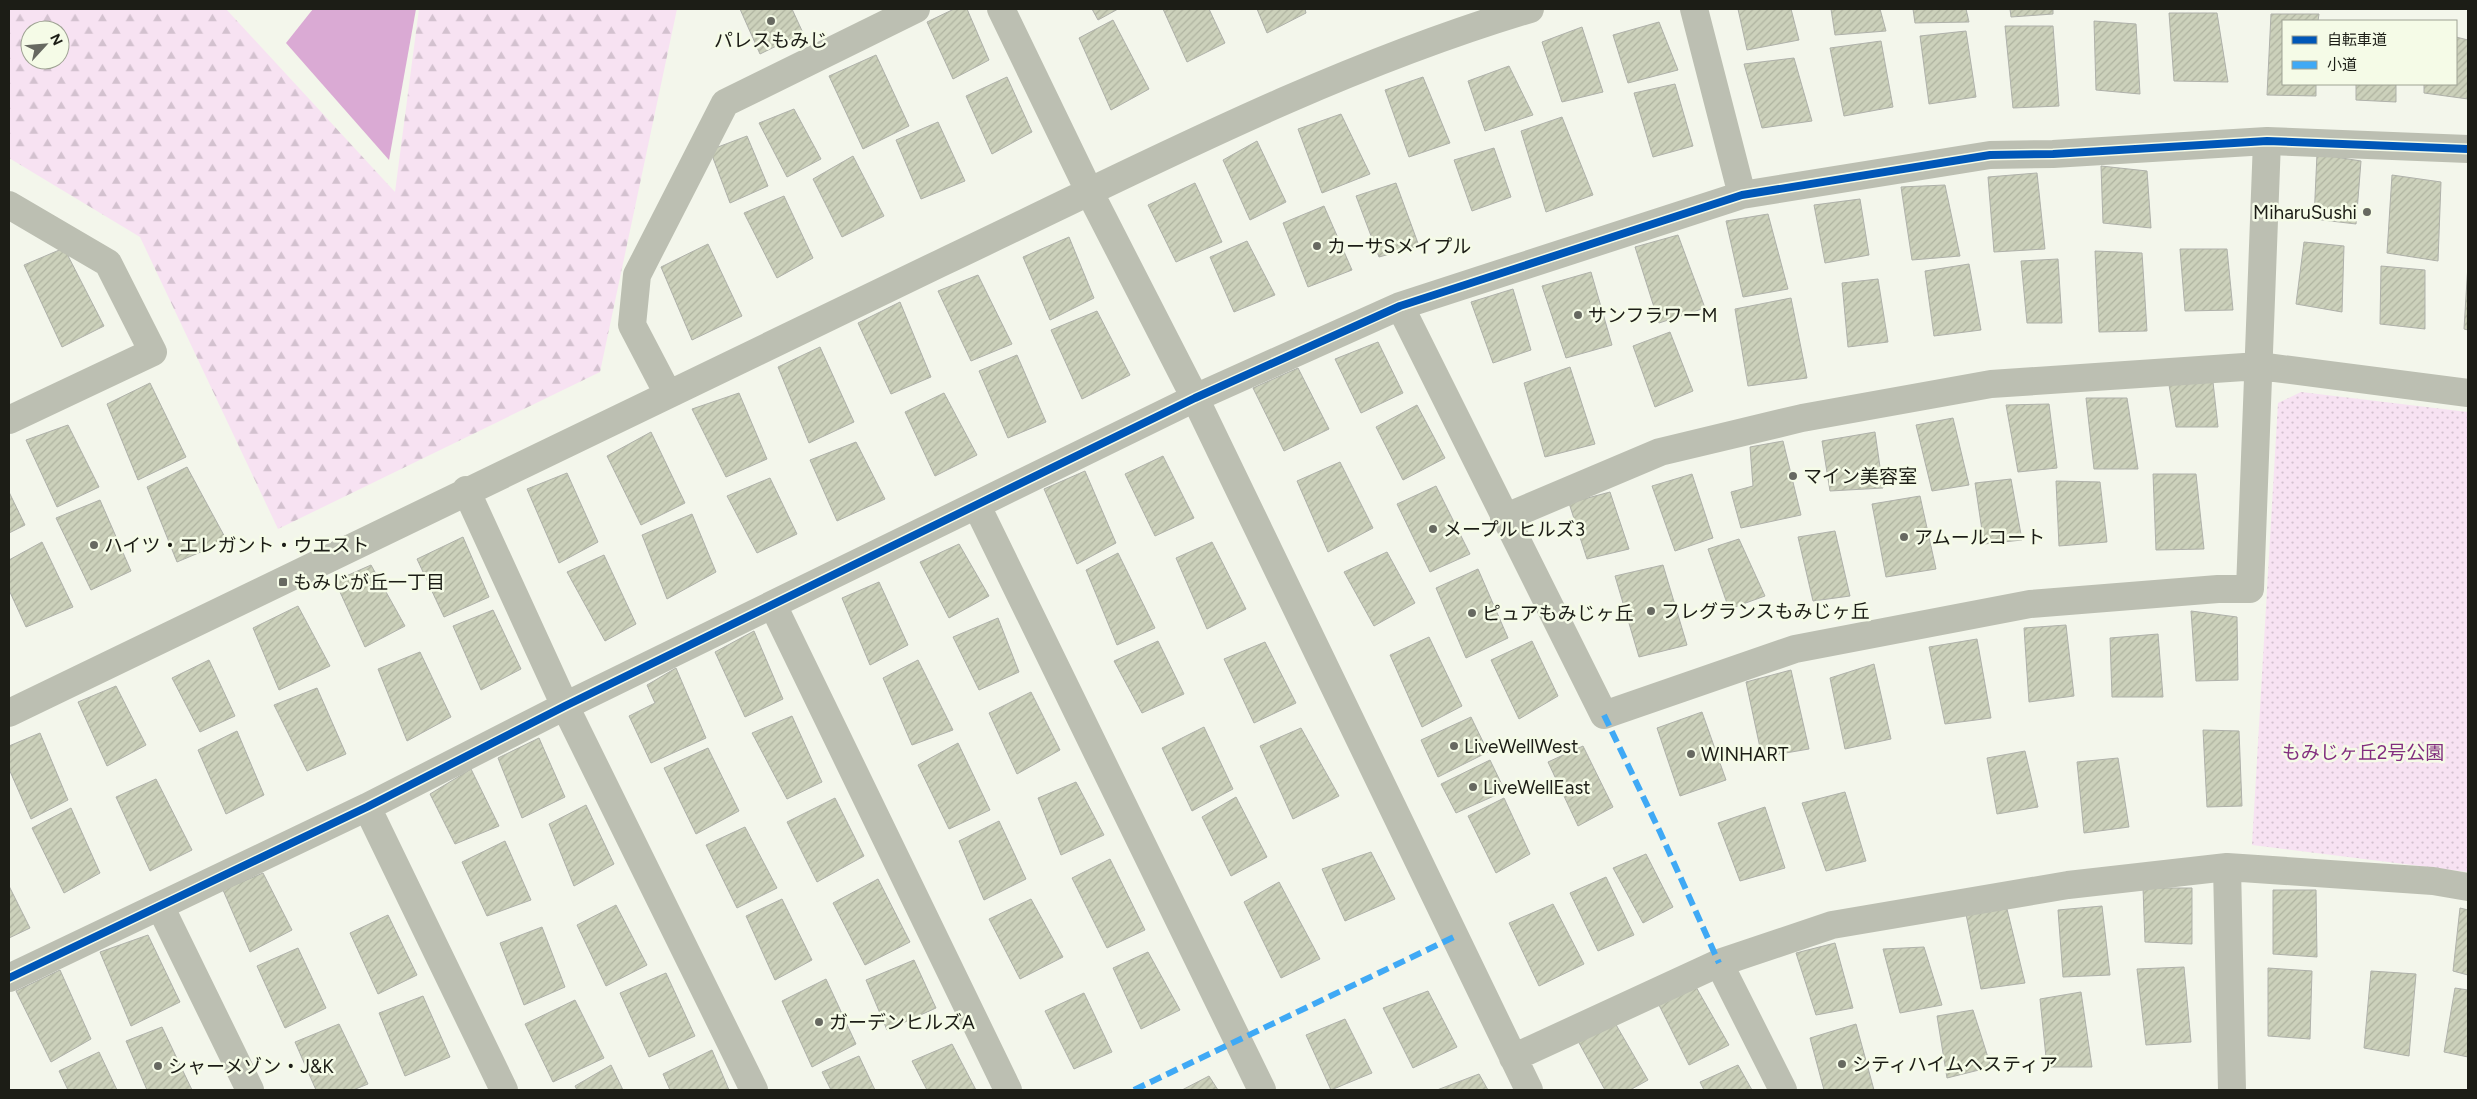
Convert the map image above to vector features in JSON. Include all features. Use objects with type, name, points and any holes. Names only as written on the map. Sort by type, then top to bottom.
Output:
[{"type":"street","points":[[667,392],[632,325],[637,275],[725,103],[916,9]]},
{"type":"street","points":[[1001,9],[1090,193],[1195,398],[1529,1090]]},
{"type":"street","points":[[9,713],[667,392],[1297,95],[1456,31],[1530,9]]},
{"type":"street","points":[[1694,9],[1742,195]]},
{"type":"street","points":[[1400,306],[1504,518],[1604,715],[1794,649],[2030,604],[2218,589],[2250,589],[2266,141]]},
{"type":"street","points":[[9,978],[367,808],[565,706],[1195,398],[1400,306],[1742,195],[1990,155],[2054,154],[2266,141],[2468,149]]},
{"type":"street","points":[[9,205],[108,263],[153,352],[9,420]]},
{"type":"street","points":[[1504,518],[1660,452],[1802,418],[1991,384],[2259,366],[2468,393]]},
{"type":"street","points":[[466,490],[565,706],[754,1090]]},
{"type":"street","points":[[976,506],[1262,1090]]},
{"type":"street","points":[[773,605],[1008,1090]]},
{"type":"street","points":[[367,808],[504,1090]]},
{"type":"street","points":[[1513,1058],[1719,963],[1832,924],[2068,885],[2227,866],[2433,881],[2468,887]]},
{"type":"street","points":[[2227,866],[2232,1090]]},
{"type":"street","points":[[160,906],[250,1090]]},
{"type":"street","points":[[1719,963],[1783,1090]]},
{"type":"green space","points":[[9,9],[226,9],[395,192],[419,9],[677,9],[600,372],[278,529],[140,237],[9,158]]},
{"type":"green space","name":"もみじヶ丘2号公園","points":[[2301,392],[2468,412],[2468,872],[2252,845],[2278,403]]},
{"type":"shaded area","points":[[313,9],[416,9],[389,160],[286,43]]},
{"type":"building","name":"パレスもみじ","points":[[740,9],[792,9],[803,33],[760,54]]},
{"type":"building","points":[[954,9],[967,9],[989,60],[953,79],[927,22]]},
{"type":"building","points":[[1092,9],[1118,9],[1098,20]]},
{"type":"building","points":[[1163,9],[1209,9],[1225,43],[1187,62]]},
{"type":"building","points":[[1257,9],[1305,9],[1306,13],[1267,33]]},
{"type":"building","points":[[1738,9],[1791,9],[1799,40],[1747,50]]},
{"type":"building","points":[[1831,9],[1880,9],[1886,31],[1835,35]]},
{"type":"building","points":[[1913,9],[1966,9],[1969,22],[1915,23]]},
{"type":"building","points":[[2010,9],[2053,9],[2053,14],[2011,17]]},
{"type":"building","points":[[2169,13],[2217,13],[2228,82],[2174,81]]},
{"type":"building","points":[[2271,14],[2319,14],[2318,20],[2282,20],[2282,85],[2316,85],[2316,96],[2267,95]]},
{"type":"building","points":[[1113,20],[1149,89],[1111,110],[1079,38]]},
{"type":"building","points":[[2094,21],[2136,24],[2140,94],[2096,90]]},
{"type":"building","points":[[1659,22],[1678,70],[1628,83],[1613,35]]},
{"type":"building","points":[[2005,26],[2053,26],[2059,106],[2013,108]]},
{"type":"building","points":[[1582,27],[1603,92],[1562,102],[1542,42]]},
{"type":"building","points":[[1966,31],[1976,97],[1929,104],[1920,36]]},
{"type":"building","points":[[2457,37],[2468,40],[2468,99],[2424,93],[2424,85],[2457,85]]},
{"type":"building","points":[[1881,41],[1893,107],[1844,116],[1830,48]]},
{"type":"building","points":[[876,55],[909,126],[863,149],[829,76]]},
{"type":"building","points":[[1794,58],[1812,121],[1762,128],[1744,64]]},
{"type":"building","points":[[1509,66],[1533,115],[1485,131],[1468,81]]},
{"type":"building","points":[[1007,77],[1032,132],[992,154],[966,96]]},
{"type":"building","points":[[1423,77],[1450,143],[1409,157],[1385,90]]},
{"type":"building","points":[[1675,84],[1693,146],[1653,157],[1634,93]]},
{"type":"building","points":[[2356,85],[2396,85],[2396,102],[2356,100]]},
{"type":"building","points":[[794,109],[821,159],[787,177],[759,123]]},
{"type":"building","points":[[1341,114],[1370,174],[1322,193],[1298,129]]},
{"type":"building","points":[[1562,117],[1593,195],[1546,212],[1521,131]]},
{"type":"building","points":[[938,122],[965,181],[921,199],[896,140]]},
{"type":"building","points":[[747,136],[768,186],[730,203],[710,150]]},
{"type":"building","points":[[1257,141],[1286,202],[1250,220],[1223,160]]},
{"type":"building","points":[[1494,148],[1511,197],[1472,211],[1454,160]]},
{"type":"building","points":[[2317,154],[2361,161],[2356,224],[2314,219]]},
{"type":"building","points":[[853,156],[884,216],[842,237],[813,179]]},
{"type":"building","points":[[2101,166],[2147,171],[2151,228],[2103,223]]},
{"type":"building","points":[[2037,173],[2045,249],[1994,252],[1988,177]]},
{"type":"building","points":[[2392,175],[2441,182],[2438,261],[2387,253]]},
{"type":"building","points":[[1195,183],[1222,242],[1176,262],[1148,205]]},
{"type":"building","points":[[1396,183],[1419,246],[1379,257],[1356,196]]},
{"type":"building","points":[[1945,185],[1960,256],[1912,260],[1901,187]]},
{"type":"building","points":[[784,196],[813,258],[777,278],[744,213]]},
{"type":"building","points":[[1860,199],[1869,255],[1825,263],[1814,205]]},
{"type":"building","name":"カーサSメイプル","points":[[1324,206],[1352,270],[1308,287],[1283,223]]},
{"type":"building","points":[[1768,214],[1788,289],[1743,297],[1726,221]]},
{"type":"building","points":[[1678,235],[1705,308],[1659,323],[1635,247]]},
{"type":"building","points":[[1069,237],[1094,298],[1050,320],[1023,257]]},
{"type":"building","points":[[1247,241],[1275,295],[1234,312],[1210,257]]},
{"type":"building","points":[[2304,242],[2344,246],[2342,312],[2296,304]]},
{"type":"building","points":[[708,244],[742,316],[692,340],[661,267]]},
{"type":"building","points":[[64,248],[104,326],[62,347],[24,265]]},
{"type":"building","points":[[2180,249],[2227,249],[2233,310],[2185,311]]},
{"type":"building","points":[[2095,251],[2142,253],[2147,331],[2099,332]]},
{"type":"building","points":[[2058,259],[2062,323],[2027,323],[2021,261]]},
{"type":"building","points":[[1969,264],[1981,330],[1934,336],[1925,271]]},
{"type":"building","points":[[2468,264],[2468,330],[2464,329]]},
{"type":"building","points":[[2381,266],[2425,270],[2425,329],[2380,324]]},
{"type":"building","name":"サンフラワーM","points":[[1591,272],[1612,345],[1566,358],[1542,286]]},
{"type":"building","points":[[978,275],[1012,344],[971,361],[938,291]]},
{"type":"building","points":[[1878,279],[1888,342],[1848,347],[1842,283]]},
{"type":"building","points":[[1513,289],[1531,350],[1493,363],[1471,302]]},
{"type":"building","points":[[1791,298],[1807,378],[1748,386],[1735,309]]},
{"type":"building","points":[[900,302],[931,377],[891,394],[858,323]]},
{"type":"building","points":[[1097,311],[1130,375],[1082,399],[1051,330]]},
{"type":"building","points":[[1670,332],[1693,391],[1655,407],[1633,346]]},
{"type":"building","points":[[1378,342],[1403,393],[1361,413],[1335,359]]},
{"type":"building","points":[[820,347],[854,422],[809,443],[778,367]]},
{"type":"building","points":[[1017,355],[1046,422],[1008,438],[979,371]]},
{"type":"building","points":[[1570,367],[1595,444],[1545,457],[1524,383]]},
{"type":"building","points":[[1298,368],[1329,429],[1284,451],[1253,388]]},
{"type":"building","points":[[2213,382],[2218,427],[2176,427],[2169,385]]},
{"type":"building","points":[[150,383],[186,457],[138,480],[107,404]]},
{"type":"building","points":[[739,393],[767,459],[726,477],[692,409]]},
{"type":"building","points":[[944,393],[977,455],[935,476],[905,412]]},
{"type":"building","points":[[2086,398],[2127,398],[2138,469],[2094,469]]},
{"type":"building","points":[[2049,404],[2057,468],[2018,472],[2006,405]]},
{"type":"building","points":[[1417,405],[1445,458],[1403,480],[1376,427]]},
{"type":"building","points":[[1953,418],[1969,485],[1932,491],[1916,425]]},
{"type":"building","points":[[68,425],[99,487],[57,507],[26,440]]},
{"type":"building","points":[[651,432],[685,503],[641,525],[607,456]]},
{"type":"building","points":[[1875,432],[1883,488],[1830,491],[1822,441]]},
{"type":"building","points":[[1783,441],[1801,515],[1741,528],[1731,492],[1753,486],[1750,447]]},
{"type":"building","points":[[856,442],[885,499],[837,521],[810,460]]},
{"type":"building","points":[[1163,456],[1194,518],[1155,536],[1125,474]]},
{"type":"building","points":[[1340,462],[1373,528],[1328,552],[1297,481]]},
{"type":"building","points":[[187,467],[227,541],[177,562],[147,487]]},
{"type":"building","points":[[1085,471],[1116,543],[1077,564],[1044,489]]},
{"type":"building","points":[[567,473],[598,542],[559,563],[527,489]]},
{"type":"building","points":[[1692,474],[1713,538],[1675,551],[1652,486]]},
{"type":"building","points":[[2153,474],[2196,474],[2204,549],[2156,550]]},
{"type":"building","points":[[770,478],[797,534],[757,553],[727,496]]},
{"type":"building","points":[[2011,479],[2022,540],[1984,544],[1975,483]]},
{"type":"building","points":[[2056,481],[2100,482],[2107,542],[2059,546]]},
{"type":"building","name":"メープルヒルズ3","points":[[1436,486],[1470,554],[1430,572],[1397,504]]},
{"type":"building","points":[[9,492],[25,525],[9,533]]},
{"type":"building","points":[[1610,492],[1629,549],[1587,559],[1569,503]]},
{"type":"building","name":"アムールコート","points":[[1920,496],[1936,569],[1886,577],[1872,504]]},
{"type":"building","name":"ハイツ・エレガント・ウエスト","points":[[100,500],[131,571],[91,590],[56,518]]},
{"type":"building","points":[[692,514],[716,572],[667,599],[642,535]]},
{"type":"building","points":[[1835,531],[1850,596],[1813,601],[1798,537]]},
{"type":"building","points":[[463,537],[489,597],[444,617],[417,559]]},
{"type":"building","points":[[1739,539],[1765,596],[1729,609],[1708,549]]},
{"type":"building","points":[[42,542],[73,607],[26,627],[9,590],[9,560]]},
{"type":"building","points":[[1212,542],[1246,609],[1207,629],[1176,558]]},
{"type":"building","points":[[959,544],[989,596],[949,618],[920,562]]},
{"type":"building","points":[[1387,552],[1415,603],[1374,626],[1344,572]]},
{"type":"building","points":[[1118,553],[1155,628],[1117,645],[1086,570]]},
{"type":"building","points":[[604,555],[636,624],[605,641],[567,572]]},
{"type":"building","points":[[371,565],[405,626],[365,647],[335,581]]},
{"type":"building","name":"フレグランスもみじヶ丘","points":[[1663,565],[1687,645],[1639,657],[1615,576]]},
{"type":"building","name":"ピュアもみじヶ丘","points":[[1478,569],[1508,638],[1466,658],[1436,588]]},
{"type":"building","points":[[879,582],[908,645],[870,665],[842,598]]},
{"type":"building","points":[[298,606],[330,666],[279,690],[253,628]]},
{"type":"building","points":[[493,610],[521,669],[481,690],[453,626]]},
{"type":"building","points":[[2191,611],[2237,617],[2238,680],[2196,681]]},
{"type":"building","points":[[998,618],[1019,672],[979,690],[953,637]]},
{"type":"building","points":[[2066,625],[2074,696],[2029,702],[2024,628]]},
{"type":"building","points":[[754,631],[783,699],[745,717],[715,652]]},
{"type":"building","points":[[2158,634],[2163,697],[2112,697],[2110,638]]},
{"type":"building","points":[[1429,637],[1462,706],[1422,727],[1390,655]]},
{"type":"building","points":[[1977,639],[1991,718],[1945,724],[1929,647]]},
{"type":"building","points":[[1158,641],[1184,694],[1142,713],[1114,661]]},
{"type":"building","points":[[1532,641],[1558,696],[1519,719],[1491,660]]},
{"type":"building","points":[[1265,642],[1296,703],[1254,723],[1224,659]]},
{"type":"building","points":[[420,652],[451,717],[407,741],[378,669]]},
{"type":"building","points":[[209,660],[235,716],[200,732],[172,678]]},
{"type":"building","points":[[918,660],[953,730],[912,745],[883,678]]},
{"type":"building","points":[[1874,664],[1891,739],[1845,749],[1830,678]]},
{"type":"building","points":[[676,668],[706,738],[651,763],[629,716],[655,703],[647,685]]},
{"type":"building","points":[[1791,670],[1809,749],[1762,757],[1746,682]]},
{"type":"building","points":[[116,686],[146,745],[107,766],[78,702]]},
{"type":"building","points":[[317,688],[346,754],[307,771],[274,705]]},
{"type":"building","points":[[1031,692],[1060,750],[1017,774],[989,713]]},
{"type":"building","name":"WINHART","points":[[1702,712],[1726,780],[1680,796],[1657,728]]},
{"type":"building","points":[[792,716],[822,782],[787,799],[752,733]]},
{"type":"building","name":"LiveWellWest","points":[[1471,717],[1488,752],[1438,777],[1421,740]]},
{"type":"building","points":[[1204,727],[1233,789],[1192,811],[1162,748]]},
{"type":"building","points":[[1301,728],[1339,796],[1293,819],[1260,746]]},
{"type":"building","points":[[2203,730],[2239,731],[2242,806],[2207,807]]},
{"type":"building","points":[[237,731],[264,795],[226,814],[198,750]]},
{"type":"building","points":[[40,733],[68,800],[31,819],[9,769],[9,746]]},
{"type":"building","points":[[539,738],[565,797],[522,818],[498,758]]},
{"type":"building","points":[[958,743],[990,810],[949,829],[918,765]]},
{"type":"building","points":[[1583,746],[1613,807],[1578,826],[1548,762]]},
{"type":"building","points":[[708,748],[739,811],[696,834],[664,768]]},
{"type":"building","points":[[2025,751],[2038,807],[1997,814],[1987,758]]},
{"type":"building","points":[[2118,758],[2129,827],[2084,833],[2077,762]]},
{"type":"building","name":"LiveWellEast","points":[[1490,760],[1505,791],[1456,813],[1441,784]]},
{"type":"building","points":[[471,769],[499,826],[455,844],[430,794]]},
{"type":"building","points":[[156,779],[192,850],[150,871],[116,797]]},
{"type":"building","points":[[1076,782],[1104,835],[1061,855],[1038,798]]},
{"type":"building","points":[[1845,792],[1866,861],[1826,871],[1802,803]]},
{"type":"building","points":[[1236,797],[1267,857],[1231,876],[1202,817]]},
{"type":"building","points":[[835,798],[864,856],[817,882],[787,822]]},
{"type":"building","points":[[1504,798],[1530,854],[1496,873],[1468,816]]},
{"type":"building","points":[[586,805],[614,864],[574,886],[549,824]]},
{"type":"building","points":[[1765,807],[1785,868],[1740,881],[1718,823]]},
{"type":"building","points":[[71,808],[100,873],[64,893],[32,828]]},
{"type":"building","points":[[999,821],[1026,879],[984,900],[959,841]]},
{"type":"building","points":[[745,827],[777,888],[737,908],[706,845]]},
{"type":"building","points":[[505,841],[531,900],[487,916],[462,862]]},
{"type":"building","points":[[1371,852],[1395,899],[1345,921],[1322,869]]},
{"type":"building","points":[[1646,854],[1673,907],[1643,923],[1613,868]]},
{"type":"building","points":[[1110,859],[1145,930],[1107,948],[1072,878]]},
{"type":"building","points":[[263,873],[292,930],[250,952],[223,890]]},
{"type":"building","points":[[1606,877],[1634,935],[1598,951],[1570,893]]},
{"type":"building","points":[[878,879],[910,942],[865,965],[833,903]]},
{"type":"building","points":[[1279,882],[1320,959],[1281,978],[1244,902]]},
{"type":"building","points":[[9,886],[30,928],[9,938]]},
{"type":"building","points":[[2143,888],[2192,888],[2192,944],[2145,942]]},
{"type":"building","points":[[2273,890],[2316,890],[2317,957],[2273,954]]},
{"type":"building","points":[[782,899],[812,960],[775,980],[746,916]]},
{"type":"building","points":[[1031,899],[1063,957],[1020,979],[989,919]]},
{"type":"building","points":[[1553,904],[1584,964],[1539,986],[1509,923]]},
{"type":"building","points":[[616,905],[647,965],[606,986],[577,925]]},
{"type":"building","points":[[2102,906],[2110,975],[2063,977],[2058,910]]},
{"type":"building","points":[[2460,908],[2468,910],[2468,975],[2453,971]]},
{"type":"building","points":[[2007,909],[2025,983],[1981,989],[1966,914]]},
{"type":"building","points":[[388,915],[417,975],[378,994],[350,933]]},
{"type":"building","points":[[542,927],[565,987],[524,1005],[500,943]]},
{"type":"building","points":[[148,935],[180,1002],[131,1026],[100,952]]},
{"type":"building","points":[[1835,943],[1853,1008],[1816,1015],[1796,953]]},
{"type":"building","points":[[1924,947],[1942,1005],[1900,1013],[1883,949]]},
{"type":"building","points":[[298,948],[326,1008],[285,1028],[257,966]]},
{"type":"building","points":[[1148,952],[1180,1010],[1141,1029],[1113,968]]},
{"type":"building","points":[[914,960],[936,1008],[887,1030],[866,980]]},
{"type":"building","points":[[2184,967],[2191,1042],[2146,1045],[2137,969]]},
{"type":"building","points":[[2268,968],[2312,971],[2310,1039],[2268,1036]]},
{"type":"building","points":[[60,970],[91,1039],[51,1062],[16,991]]},
{"type":"building","points":[[2371,971],[2416,974],[2409,1056],[2364,1048]]},
{"type":"building","points":[[666,973],[695,1036],[649,1057],[620,993]]},
{"type":"building","name":"ガーデンヒルズA","points":[[826,979],[856,1044],[812,1067],[782,1001]]},
{"type":"building","points":[[1696,987],[1729,1045],[1689,1065],[1659,1005]]},
{"type":"building","points":[[2455,988],[2468,990],[2468,1057],[2444,1052]]},
{"type":"building","points":[[1428,991],[1457,1047],[1413,1068],[1383,1008]]},
{"type":"building","points":[[2081,992],[2092,1067],[2047,1067],[2040,999]]},
{"type":"building","points":[[1084,993],[1112,1052],[1074,1069],[1045,1011]]},
{"type":"building","points":[[423,996],[450,1057],[405,1076],[379,1013]]},
{"type":"building","points":[[575,1000],[604,1058],[553,1082],[525,1024]]},
{"type":"building","points":[[1973,1010],[1991,1067],[1947,1078],[1937,1016]]},
{"type":"building","points":[[1345,1019],[1372,1073],[1331,1090],[1306,1035]]},
{"type":"building","points":[[1615,1023],[1648,1080],[1630,1090],[1605,1090],[1578,1041]]},
{"type":"building","points":[[339,1024],[368,1084],[353,1090],[316,1090],[295,1042]]},
{"type":"building","name":"シティハイムヘスティア","points":[[1856,1024],[1874,1090],[1824,1090],[1810,1038]]},
{"type":"building","name":"シャーメゾン・J&K","points":[[162,1027],[192,1090],[147,1090],[126,1041]]},
{"type":"building","points":[[952,1044],[976,1090],[927,1090],[912,1061]]},
{"type":"building","points":[[712,1050],[729,1090],[670,1090],[663,1074]]},
{"type":"building","points":[[99,1052],[117,1090],[68,1090],[59,1071]]},
{"type":"building","points":[[859,1056],[875,1090],[831,1090],[822,1072]]},
{"type":"building","points":[[611,1065],[623,1090],[577,1090],[575,1086]]},
{"type":"building","points":[[1738,1065],[1752,1090],[1704,1090],[1700,1082]]},
{"type":"building","points":[[1479,1074],[1488,1090],[1437,1090]]},
{"type":"building","points":[[1209,1076],[1218,1090],[1182,1090]]},
{"type":"marked path","points":[[1604,715],[1660,832],[1719,963]]},
{"type":"marked path","points":[[1134,1090],[1454,937]]},
{"type":"cycle path","points":[[9,978],[367,807],[565,706],[1195,398],[1400,306],[1742,195],[1990,155],[2053,154],[2267,141],[2468,149]]},
{"type":"place","name":"パレスもみじ","points":[[771,21]]},
{"type":"place","name":"MiharuSushi","points":[[2367,212]]},
{"type":"place","name":"カーサSメイプル","points":[[1317,246]]},
{"type":"place","name":"サンフラワーM","points":[[1578,315]]},
{"type":"place","name":"マイン美容室","points":[[1793,476]]},
{"type":"place","name":"メープルヒルズ3","points":[[1433,529]]},
{"type":"place","name":"アムールコート","points":[[1904,537]]},
{"type":"place","name":"ハイツ・エレガント・ウエスト","points":[[94,545]]},
{"type":"place","name":"もみじが丘一丁目","points":[[283,582]]},
{"type":"place","name":"フレグランスもみじヶ丘","points":[[1651,611]]},
{"type":"place","name":"ピュアもみじヶ丘","points":[[1472,613]]},
{"type":"place","name":"LiveWellWest","points":[[1454,746]]},
{"type":"place","name":"WINHART","points":[[1691,754]]},
{"type":"place","name":"LiveWellEast","points":[[1473,787]]},
{"type":"place","name":"ガーデンヒルズA","points":[[819,1022]]},
{"type":"place","name":"シティハイムヘスティア","points":[[1842,1064]]},
{"type":"place","name":"シャーメゾン・J&K","points":[[158,1066]]}]
